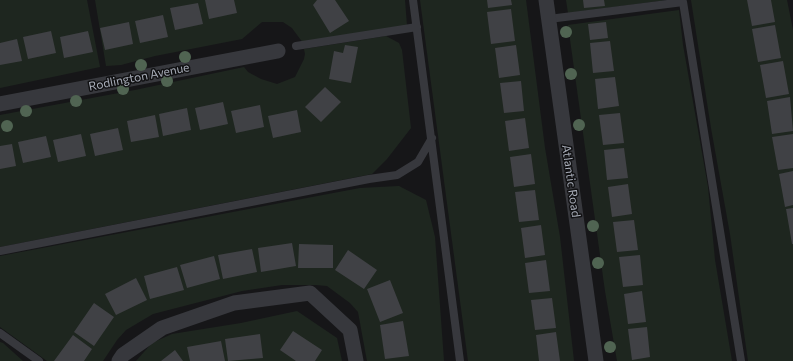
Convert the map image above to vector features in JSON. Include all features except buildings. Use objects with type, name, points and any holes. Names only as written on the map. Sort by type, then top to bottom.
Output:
[{"type":"street","name":"Atlantic Road","points":[[546,0],[596,361]]},
{"type":"street","name":"Rodlington Avenue","points":[[0,104],[278,52]]},
{"type":"street","points":[[119,361],[123,355],[162,328],[184,320],[234,303],[310,293],[350,330],[356,361]]},
{"type":"lane","points":[[413,0],[460,361]]},
{"type":"lane","points":[[548,19],[683,1],[741,361]]},
{"type":"lane","points":[[296,46],[417,27]]},
{"type":"lane","points":[[0,251],[369,179],[397,175],[418,162],[432,138]]},
{"type":"lane","points":[[0,333],[40,361]]},
{"type":"shaded area","points":[[0,0],[87,0],[100,67],[0,88]]},
{"type":"shaded area","points":[[95,0],[405,0],[407,26],[303,43],[292,28],[283,22],[262,22],[242,39],[155,56],[121,65],[106,66]]},
{"type":"shaded area","points":[[420,0],[526,0],[545,148],[560,237],[574,361],[468,361]]},
{"type":"shaded area","points":[[566,0],[667,0],[568,13]]},
{"type":"shaded area","points":[[691,0],[787,0],[793,30],[793,361],[748,361],[730,234],[711,128]]},
{"type":"shaded area","points":[[679,10],[683,45],[708,187],[715,260],[732,361],[617,361],[605,291],[568,25]]},
{"type":"shaded area","points":[[386,36],[399,43],[402,50],[411,128],[387,159],[372,174],[0,247],[0,115],[135,90],[244,67],[248,72],[261,79],[277,84],[295,77],[304,59],[304,49]]},
{"type":"shaded area","points":[[399,186],[426,200],[435,237],[444,361],[367,361],[358,312],[350,303],[327,286],[316,285],[282,285],[242,291],[153,314],[126,330],[117,340],[103,361],[47,361],[0,327],[0,256],[360,188]]},
{"type":"shaded area","points":[[297,311],[337,338],[342,361],[136,361],[152,343],[172,334],[241,323]]},
{"type":"shaded area","points":[[0,342],[3,343],[23,361],[0,361]]}]
